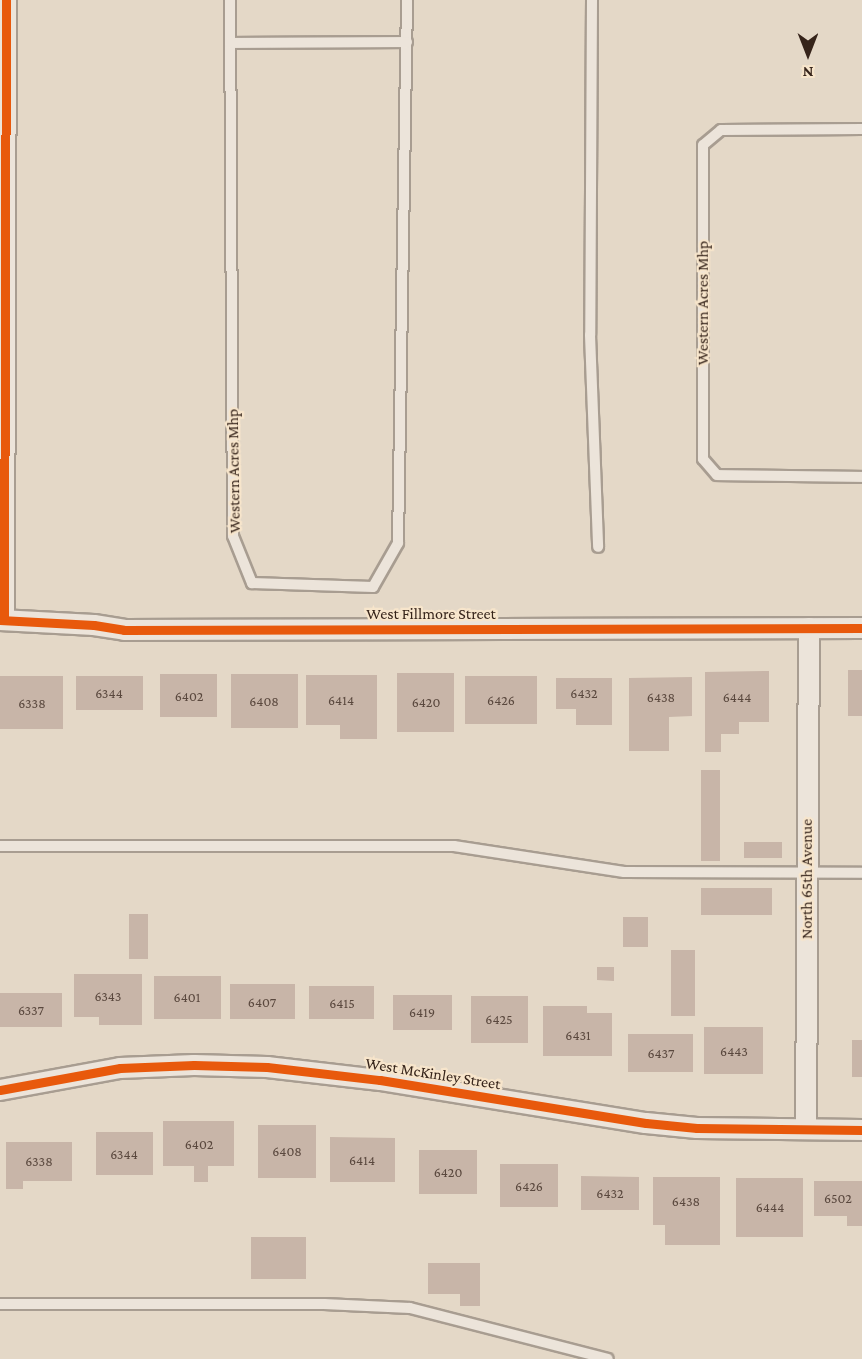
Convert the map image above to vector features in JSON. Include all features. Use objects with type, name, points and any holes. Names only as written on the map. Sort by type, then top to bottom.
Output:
[{"type":"street","points":[[2,620],[6,0]]},
{"type":"street","name":"West Fillmore Street","points":[[2,620],[94,625],[124,630],[862,628]]},
{"type":"street","name":"North 65th Avenue","points":[[806,1129],[808,628]]},
{"type":"street","name":"West McKinley Street","points":[[0,1090],[120,1068],[194,1065],[267,1067],[380,1080],[646,1123],[697,1128],[862,1130]]},
{"type":"lane","name":"Western Acres Mhp","points":[[230,0],[233,536],[252,583],[373,587],[398,543],[407,0]]},
{"type":"lane","points":[[592,0],[590,335],[598,547]]},
{"type":"lane","points":[[230,43],[407,42]]},
{"type":"lane","name":"Western Acres Mhp","points":[[862,129],[721,130],[703,145],[703,459],[717,475],[862,477]]},
{"type":"lane","points":[[0,846],[454,846],[624,872],[862,873]]},
{"type":"lane","points":[[0,1304],[324,1304],[410,1308],[608,1359]]},
{"type":"building","points":[[848,670],[862,670],[862,716],[848,716]]},
{"type":"building","points":[[769,671],[769,722],[739,722],[739,734],[721,734],[721,752],[705,752],[705,672]]},
{"type":"building","points":[[397,673],[454,673],[454,732],[397,732]]},
{"type":"building","points":[[160,674],[217,674],[217,717],[160,717]]},
{"type":"building","points":[[231,674],[298,674],[298,728],[231,728]]},
{"type":"building","points":[[306,675],[377,675],[377,739],[340,739],[340,725],[306,725]]},
{"type":"building","points":[[0,676],[63,676],[63,729],[0,729]]},
{"type":"building","points":[[76,676],[143,676],[143,710],[76,710]]},
{"type":"building","points":[[465,676],[537,676],[537,724],[465,724]]},
{"type":"building","points":[[692,677],[692,716],[669,717],[669,751],[629,751],[629,678]]},
{"type":"building","points":[[556,678],[612,678],[612,725],[576,725],[576,709],[556,709]]},
{"type":"building","points":[[701,770],[720,770],[720,861],[701,861]]},
{"type":"building","points":[[744,842],[782,842],[782,858],[744,858]]},
{"type":"building","points":[[701,888],[772,888],[772,915],[701,915]]},
{"type":"building","points":[[129,914],[148,914],[148,959],[129,959]]},
{"type":"building","points":[[623,917],[648,917],[648,947],[623,947]]},
{"type":"building","points":[[671,950],[695,950],[695,1016],[671,1016]]},
{"type":"building","points":[[597,967],[614,967],[614,981],[597,980]]},
{"type":"building","points":[[74,974],[142,974],[142,1025],[99,1025],[99,1017],[74,1017]]},
{"type":"building","points":[[154,976],[221,976],[221,1019],[154,1019]]},
{"type":"building","points":[[230,984],[295,984],[295,1019],[230,1019]]},
{"type":"building","points":[[309,986],[374,986],[374,1019],[309,1019]]},
{"type":"building","points":[[0,993],[62,993],[62,1027],[0,1027]]},
{"type":"building","points":[[393,995],[452,995],[452,1030],[393,1030]]},
{"type":"building","points":[[471,996],[528,996],[528,1043],[471,1043]]},
{"type":"building","points":[[543,1006],[587,1006],[587,1013],[612,1013],[612,1056],[543,1056]]},
{"type":"building","points":[[704,1027],[763,1027],[763,1074],[704,1074]]},
{"type":"building","points":[[628,1034],[693,1034],[693,1072],[628,1072]]},
{"type":"building","points":[[852,1040],[862,1040],[862,1077],[852,1077]]},
{"type":"building","points":[[163,1121],[234,1121],[234,1166],[208,1166],[208,1182],[194,1182],[194,1166],[163,1166]]},
{"type":"building","points":[[258,1125],[316,1125],[316,1178],[258,1178]]},
{"type":"building","points":[[96,1132],[153,1132],[153,1175],[96,1175]]},
{"type":"building","points":[[330,1137],[395,1138],[395,1182],[330,1182]]},
{"type":"building","points":[[6,1142],[72,1142],[72,1181],[23,1181],[23,1189],[6,1189]]},
{"type":"building","points":[[419,1150],[477,1150],[477,1194],[419,1194]]},
{"type":"building","points":[[500,1164],[558,1164],[558,1207],[500,1207]]},
{"type":"building","points":[[581,1176],[639,1177],[639,1210],[581,1210]]},
{"type":"building","points":[[653,1177],[720,1177],[720,1245],[665,1245],[665,1225],[653,1225]]},
{"type":"building","points":[[736,1178],[803,1178],[803,1237],[736,1237]]},
{"type":"building","points":[[814,1181],[862,1181],[862,1226],[847,1226],[847,1216],[814,1216]]},
{"type":"building","points":[[251,1237],[306,1237],[306,1279],[251,1279]]},
{"type":"building","points":[[428,1263],[480,1263],[480,1306],[460,1306],[460,1294],[428,1294]]},
{"type":"cycle path","points":[[4,620],[6,0]]},
{"type":"cycle path","points":[[0,620],[94,625],[124,630],[862,628]]},
{"type":"cycle path","points":[[0,1090],[120,1068],[194,1065],[267,1067],[380,1080],[646,1123],[697,1128],[862,1130]]}]
